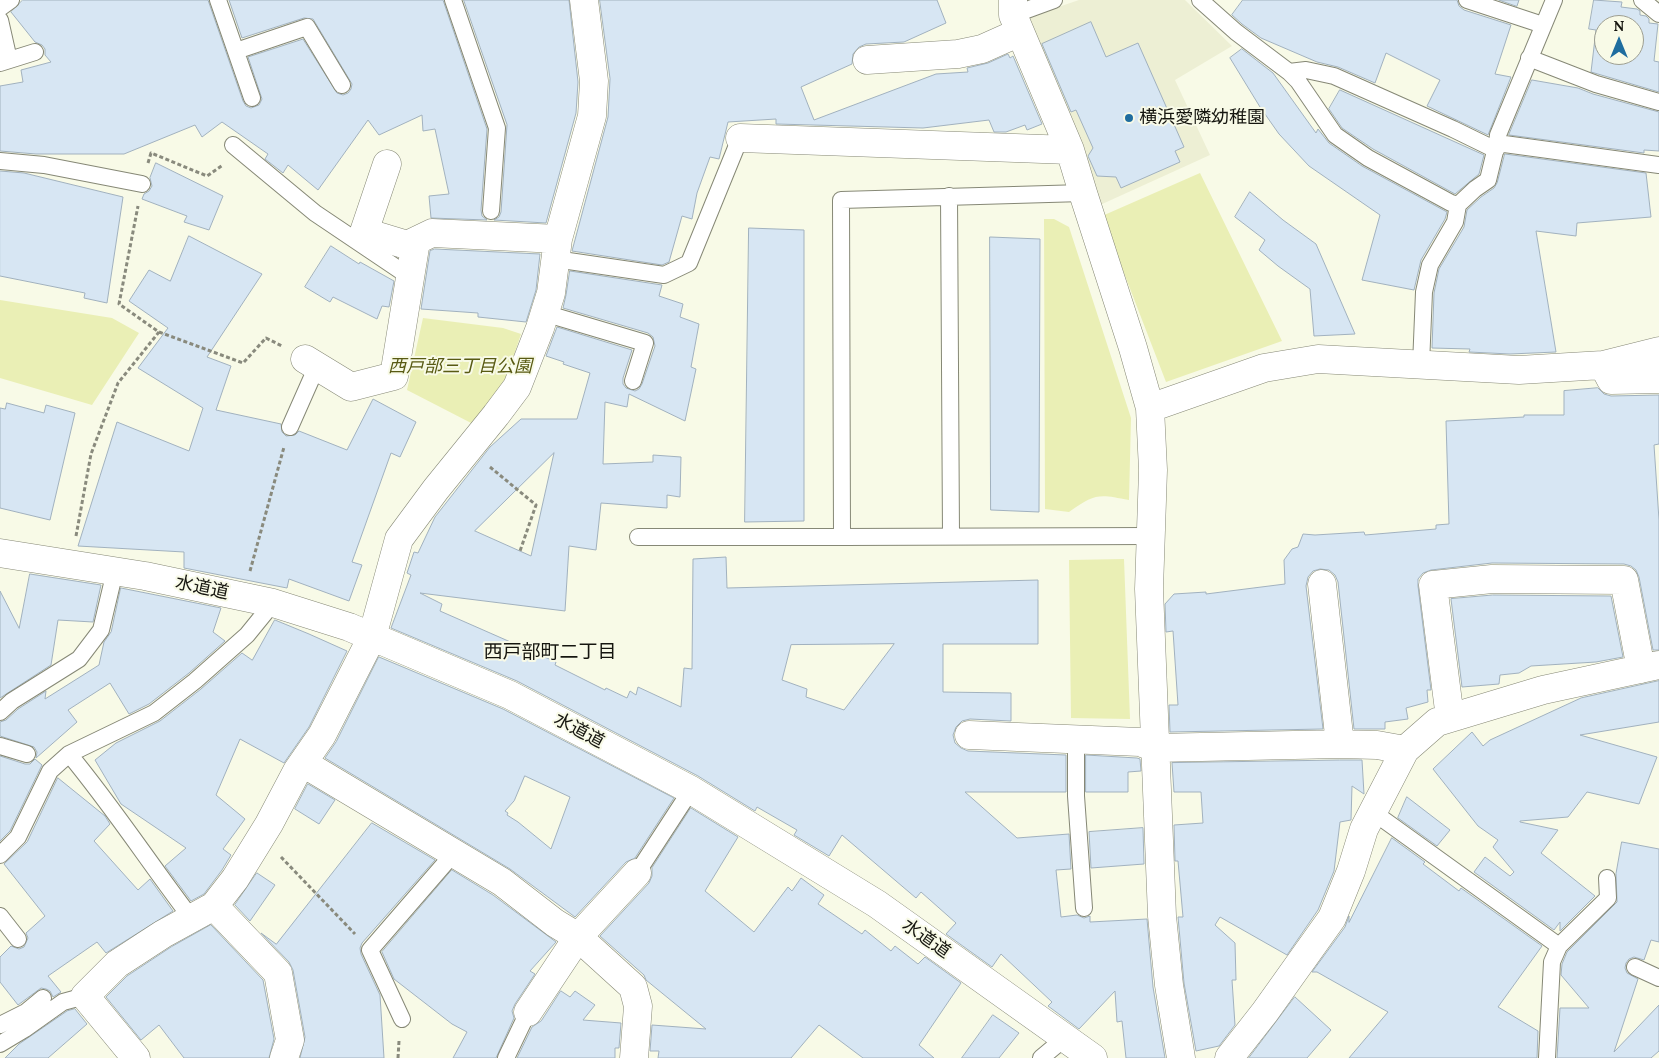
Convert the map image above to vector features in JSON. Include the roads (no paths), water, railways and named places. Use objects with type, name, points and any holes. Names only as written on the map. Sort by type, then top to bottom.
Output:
[{"type":"street","points":[[136,1058],[85,996],[117,964],[163,934],[203,912],[235,879],[303,762],[322,735],[372,637],[399,539],[517,387],[551,293],[556,249],[592,116],[594,81],[584,0]]},
{"type":"street","points":[[867,60],[958,54],[982,49],[1015,16],[1070,150],[1082,193],[1133,348],[1150,408],[1153,470],[1149,588],[1162,916],[1169,985],[1181,1058]]},
{"type":"street","points":[[740,138],[1070,150]]},
{"type":"street","points":[[387,164],[364,232],[407,245],[432,233],[556,249]]},
{"type":"street","points":[[311,362],[351,387],[394,376],[416,241]]},
{"type":"street","points":[[1150,408],[1264,368],[1318,359],[1519,370],[1603,365],[1659,351]]},
{"type":"street","points":[[1603,365],[1610,380],[1659,378]]},
{"type":"street","name":"水道道","points":[[0,553],[115,572],[273,603],[349,627],[510,695],[692,790],[876,904],[1093,1058]]},
{"type":"street","points":[[1229,1058],[1265,1012],[1332,918],[1351,871],[1364,829],[1405,750],[1437,722],[1543,690],[1650,667],[1624,580],[1492,579],[1433,585],[1450,718]]},
{"type":"street","points":[[1322,584],[1340,744]]},
{"type":"street","points":[[969,735],[1140,742],[1155,748],[1340,744],[1377,745],[1405,750]]},
{"type":"street","points":[[303,762],[502,882],[555,923],[578,937],[633,987],[638,1006],[634,1058]]},
{"type":"street","points":[[528,1012],[578,937],[637,873]]},
{"type":"street","points":[[203,912],[278,973],[290,1040],[284,1058]]},
{"type":"lane","points":[[0,8],[11,0]]},
{"type":"lane","points":[[218,0],[252,98]]},
{"type":"lane","points":[[453,0],[497,128],[490,211]]},
{"type":"lane","points":[[1015,16],[1054,0]]},
{"type":"lane","points":[[1200,0],[1236,32],[1298,81],[1335,135],[1368,158],[1452,203],[1458,204]]},
{"type":"lane","points":[[1467,0],[1543,25]]},
{"type":"lane","points":[[1421,365],[1424,292],[1430,265],[1455,222],[1458,204],[1488,180],[1498,135],[1554,0]]},
{"type":"lane","points":[[1642,0],[1659,14]]},
{"type":"lane","points":[[0,20],[5,62],[35,52]]},
{"type":"lane","points":[[236,51],[307,27],[342,85]]},
{"type":"lane","points":[[1529,58],[1596,84],[1659,102]]},
{"type":"lane","points":[[1288,72],[1306,70],[1334,76],[1496,146],[1659,165]]},
{"type":"lane","points":[[556,249],[664,275],[689,263],[740,138]]},
{"type":"lane","points":[[233,145],[315,213],[410,277]]},
{"type":"lane","points":[[0,161],[44,165],[142,184]]},
{"type":"lane","points":[[842,537],[841,200],[1082,193]]},
{"type":"lane","points":[[950,196],[951,536]]},
{"type":"lane","points":[[544,313],[645,343],[633,381]]},
{"type":"lane","points":[[290,427],[311,362]]},
{"type":"lane","points":[[638,537],[1151,536]]},
{"type":"lane","points":[[0,712],[12,701],[79,659],[101,630],[115,572]]},
{"type":"lane","points":[[0,855],[18,837],[53,764],[69,754],[154,713],[194,682],[247,635],[273,603]]},
{"type":"lane","points":[[1076,739],[1076,796],[1084,908]]},
{"type":"lane","points":[[0,746],[26,754]]},
{"type":"lane","points":[[69,754],[128,830],[154,870],[203,912]]},
{"type":"lane","points":[[637,873],[692,790]]},
{"type":"lane","points":[[1373,812],[1559,946]]},
{"type":"lane","points":[[402,1019],[370,950],[454,853]]},
{"type":"lane","points":[[1547,1058],[1552,962],[1559,946],[1608,898],[1608,878]]},
{"type":"lane","points":[[0,916],[18,939]]},
{"type":"lane","points":[[1635,967],[1659,978]]},
{"type":"lane","points":[[0,1044],[63,1002],[85,996]]},
{"type":"lane","points":[[0,1025],[26,1012],[43,998]]},
{"type":"lane","points":[[506,1058],[528,1012]]},
{"type":"lane","points":[[1041,1058],[1065,1038]]},
{"type":"place","name":"横浜愛隣幼稚園","points":[[1129,118]]},
{"type":"district","name":"西戸部町二丁目","points":[[550,653]]},
{"type":"park label","name":"西戸部三丁目公園","points":[[460,367]]}]
